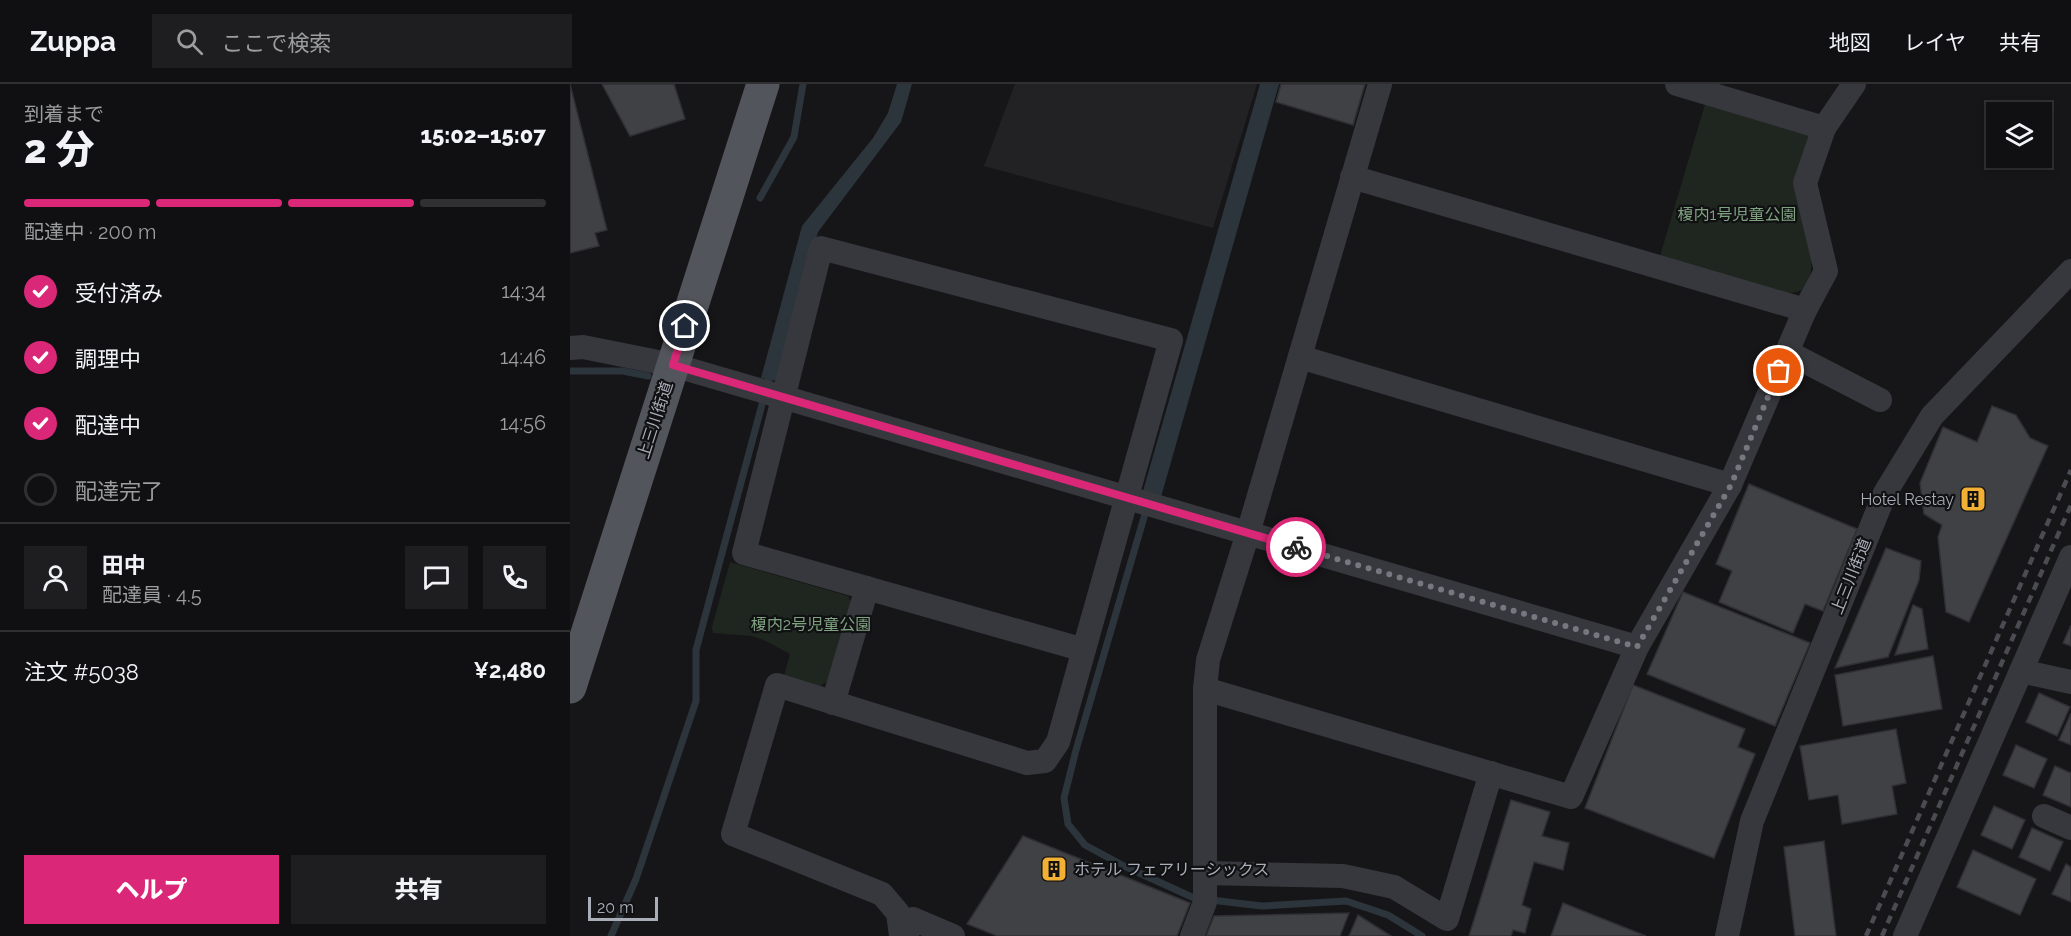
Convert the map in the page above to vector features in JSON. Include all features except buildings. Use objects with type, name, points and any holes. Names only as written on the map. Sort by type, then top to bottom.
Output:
[{"type":"main road","name":"上三川街道","points":[[570,687],[763,84]]},
{"type":"street","points":[[1192,936],[1205,902],[1205,689],[1208,660],[1248,533],[1380,84]]},
{"type":"street","points":[[1677,84],[1824,128]]},
{"type":"street","points":[[1205,689],[1571,797],[1637,647],[1731,485],[1805,310],[1826,271],[1805,183],[1824,128],[1854,84]]},
{"type":"street","points":[[1352,177],[1805,310]]},
{"type":"street","points":[[901,936],[898,913],[882,894],[733,834],[777,685],[1027,763],[1045,761],[1058,742],[1127,498],[1171,340],[821,248],[744,553],[1084,650]]},
{"type":"street","name":"上三川街道","points":[[1727,936],[1752,820],[1885,493],[1932,416],[2071,273]]},
{"type":"street","points":[[570,348],[584,347],[673,365],[1637,647]]},
{"type":"street","points":[[1787,352],[1880,400]]},
{"type":"street","points":[[1300,357],[1731,485]]},
{"type":"street","points":[[1905,936],[2071,557]]},
{"type":"street","points":[[833,703],[867,588]]},
{"type":"street","points":[[2021,671],[2071,682]]},
{"type":"street","points":[[1205,873],[1343,876],[1394,887],[1447,919],[1491,773]]},
{"type":"street","points":[[2044,816],[2071,828]]},
{"type":"street","points":[[906,936],[913,919],[953,936]]},
{"type":"shaded area","points":[[897,84],[912,84],[901,122],[818,232],[776,381],[761,378],[802,226],[873,138],[888,113]]},
{"type":"shaded area","points":[[1015,84],[1257,84],[1213,228],[984,166]]},
{"type":"shaded area","points":[[1260,84],[1279,84],[1161,497],[1143,491]]},
{"type":"green space","name":"榎内1号児童公園","points":[[1706,101],[1813,136],[1811,272],[1803,290],[1788,294],[1660,256]]},
{"type":"green space","name":"榎内2号児童公園","points":[[730,562],[848,596],[855,609],[832,679],[820,686],[784,676],[790,654],[752,636],[713,633],[712,627]]},
{"type":"waterway","points":[[760,198],[794,137],[803,84]]},
{"type":"waterway","points":[[570,371],[623,371],[648,376]]},
{"type":"waterway","points":[[611,936],[636,879],[696,701],[696,650],[771,371]]},
{"type":"waterway","points":[[1147,507],[1064,798],[1068,824],[1085,845],[1124,866],[1194,898],[1262,906],[1346,901],[1388,915],[1422,936]]},
{"type":"railway","points":[[1866,936],[2071,470]]},
{"type":"railway","points":[[1882,936],[2071,505]]},
{"type":"way so far","points":[[1296,547],[1637,647],[1731,485],[1779,371]]},
{"type":"place","name":"Hotel Restay","points":[[1973,499]]},
{"type":"place","name":"ホテル フェアリーシックス","points":[[1054,869]]},
{"type":"route","points":[[685,326],[673,365],[1296,547]]}]
